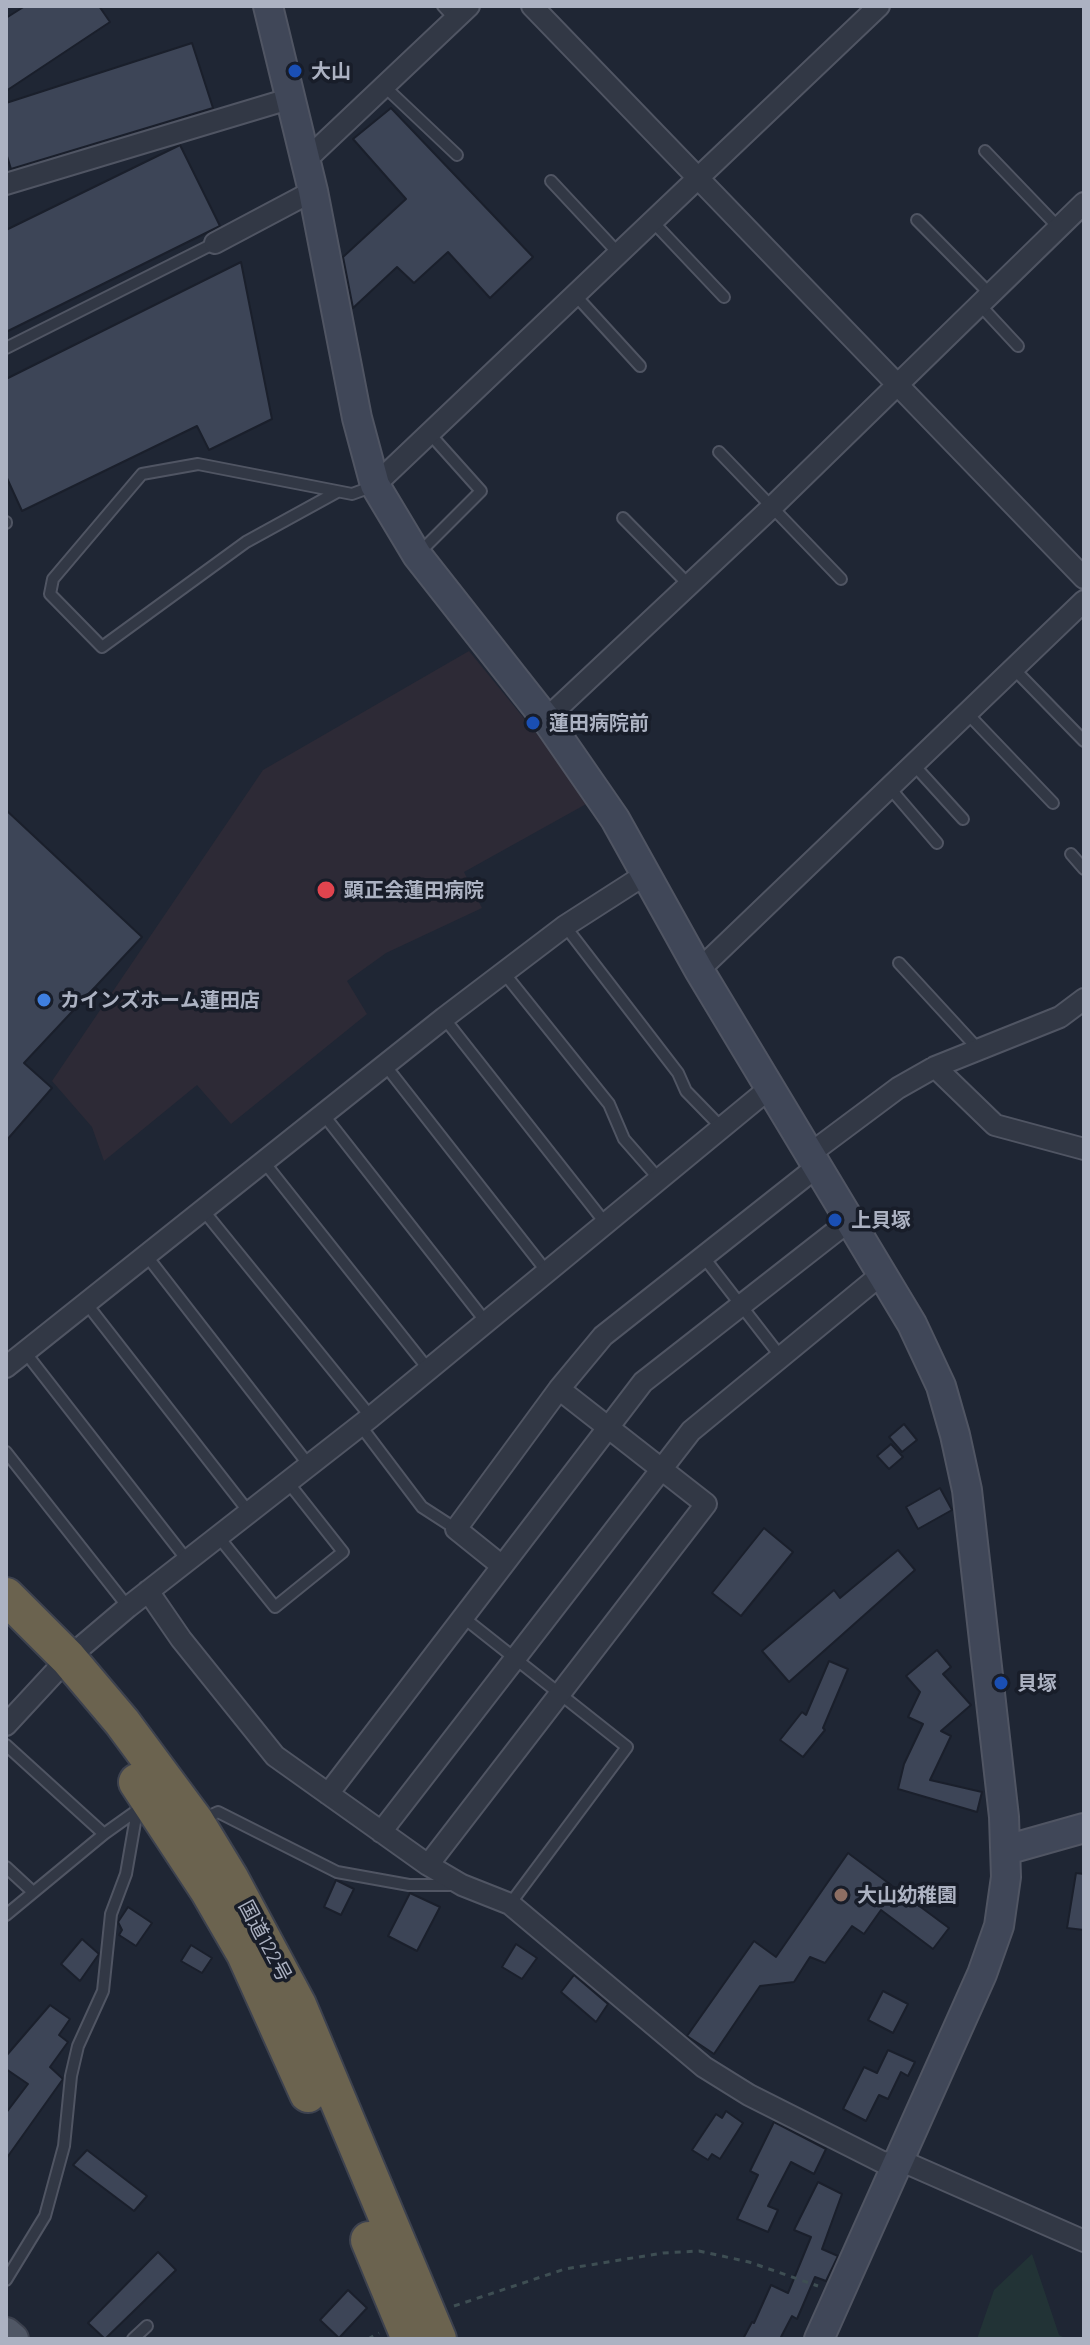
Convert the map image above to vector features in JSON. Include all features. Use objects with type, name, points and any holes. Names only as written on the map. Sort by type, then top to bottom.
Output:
[{"type":"highway","name":"国道122号","points":[[6,1596],[60,1666],[144,1806],[208,1890],[276,2018],[425,2331]]},
{"type":"highway","name":"国道122号","points":[[6,1629],[60,1666],[122,1722],[196,1822],[266,1940],[298,2005],[425,2331]]},
{"type":"main road","points":[[6,2333],[13,2339]]},
{"type":"street","points":[[268,6],[313,191],[357,418],[375,485],[417,555],[546,719],[615,819],[699,970],[883,1273],[928,1353],[955,1435],[973,1536],[1006,1850],[999,1926],[898,2164],[819,2339]]},
{"type":"street","points":[[532,6],[1084,578]]},
{"type":"street","points":[[375,485],[699,181],[879,6]]},
{"type":"street","points":[[306,160],[384,86],[456,10]]},
{"type":"street","points":[[6,184],[292,98]]},
{"type":"street","points":[[215,243],[313,191]]},
{"type":"street","points":[[546,719],[772,507],[1084,203]]},
{"type":"street","points":[[699,970],[887,786],[1084,601]]},
{"type":"street","points":[[6,1367],[444,1018],[565,926],[646,874]]},
{"type":"street","points":[[502,1566],[456,1529],[559,1389],[603,1336],[898,1088],[935,1067],[1060,1017],[1084,999]]},
{"type":"street","points":[[935,1067],[995,1125],[1084,1149]]},
{"type":"street","points":[[6,1725],[60,1666],[128,1607],[429,1370],[771,1087]]},
{"type":"street","points":[[328,1794],[643,1382],[850,1220]]},
{"type":"street","points":[[381,1832],[659,1468],[691,1431],[883,1273]]},
{"type":"street","points":[[428,1865],[706,1504],[559,1389]]},
{"type":"street","points":[[148,1591],[181,1639],[275,1756],[428,1865],[462,1885],[510,1904],[704,2067],[824,2134],[882,2162],[911,2165],[1084,2241]]},
{"type":"street","points":[[1006,1850],[1084,1828]]},
{"type":"lane","points":[[384,86],[457,155]]},
{"type":"lane","points":[[985,151],[1058,227]]},
{"type":"lane","points":[[551,181],[620,255]]},
{"type":"lane","points":[[917,220],[984,299],[1018,346]]},
{"type":"lane","points":[[654,223],[724,297]]},
{"type":"lane","points":[[6,348],[215,243]]},
{"type":"lane","points":[[576,296],[640,366]]},
{"type":"lane","points":[[417,555],[481,491],[430,434]]},
{"type":"lane","points":[[719,452],[841,579]]},
{"type":"lane","points":[[337,492],[246,542],[102,647],[50,594],[53,579],[142,474],[198,464],[352,494],[375,485]]},
{"type":"lane","points":[[623,518],[688,584]]},
{"type":"lane","points":[[1013,668],[1084,741]]},
{"type":"lane","points":[[966,712],[1053,803]]},
{"type":"lane","points":[[912,763],[963,819]]},
{"type":"lane","points":[[887,786],[937,843]]},
{"type":"lane","points":[[1071,854],[1084,869]]},
{"type":"lane","points":[[565,926],[678,1073],[686,1091],[722,1128]]},
{"type":"lane","points":[[899,963],[979,1050]]},
{"type":"lane","points":[[504,973],[609,1104],[624,1139],[659,1179]]},
{"type":"lane","points":[[444,1018],[606,1224]]},
{"type":"lane","points":[[385,1065],[547,1272]]},
{"type":"lane","points":[[323,1114],[486,1322]]},
{"type":"lane","points":[[264,1162],[429,1370]]},
{"type":"lane","points":[[203,1210],[365,1421],[422,1507],[456,1529]]},
{"type":"lane","points":[[146,1255],[308,1464]]},
{"type":"lane","points":[[702,1255],[781,1357]]},
{"type":"lane","points":[[86,1303],[248,1511]]},
{"type":"lane","points":[[25,1352],[187,1560]]},
{"type":"lane","points":[[6,1452],[128,1607]]},
{"type":"lane","points":[[217,1535],[275,1607],[343,1552],[287,1481]]},
{"type":"lane","points":[[464,1618],[627,1747],[510,1904]]},
{"type":"lane","points":[[6,1745],[104,1834]]},
{"type":"lane","points":[[6,1915],[104,1834],[144,1806]]},
{"type":"lane","points":[[6,2280],[45,2216],[64,2146],[78,2046],[103,1991],[111,1914],[126,1874],[144,1806]]},
{"type":"lane","points":[[196,1822],[218,1812],[337,1872],[409,1885],[462,1885]]},
{"type":"lane","points":[[6,1867],[33,1892]]},
{"type":"lane","points":[[133,2339],[147,2326]]},
{"type":"path","points":[[425,2331],[565,2269],[663,2253],[699,2251],[749,2262],[840,2294]]},
{"type":"shaded area","name":"顕正会蓮田病院","points":[[469,651],[567,771],[588,803],[464,872],[482,908],[386,953],[347,981],[367,1014],[231,1124],[197,1085],[104,1161],[92,1127],[52,1081],[263,770]]},
{"type":"shaded area","points":[[1032,2254],[1059,2335],[1067,2339],[977,2339],[994,2290]]},
{"type":"building","points":[[25,6],[99,6],[110,22],[6,91],[6,18]]},
{"type":"building","points":[[192,43],[213,108],[11,169],[6,153],[6,103]]},
{"type":"building","points":[[391,108],[533,257],[490,298],[448,252],[414,283],[397,267],[353,308],[343,257],[406,199],[353,139]]},
{"type":"building","points":[[180,145],[220,226],[6,332],[6,230]]},
{"type":"building","points":[[241,262],[272,419],[209,450],[197,426],[22,511],[6,476],[6,379]]},
{"type":"building","name":"カインズホーム蓮田店","points":[[6,810],[142,937],[24,1063],[52,1088],[6,1141]]},
{"type":"building","points":[[904,1424],[917,1440],[902,1452],[889,1437]]},
{"type":"building","points":[[891,1444],[903,1457],[889,1469],[877,1456]]},
{"type":"building","points":[[940,1488],[952,1510],[918,1529],[906,1507]]},
{"type":"building","points":[[764,1528],[793,1552],[741,1616],[712,1593]]},
{"type":"building","points":[[898,1550],[915,1570],[789,1682],[762,1651],[834,1590],[840,1598]]},
{"type":"building","points":[[937,1650],[951,1667],[943,1674],[971,1705],[941,1731],[951,1736],[930,1780],[982,1792],[977,1812],[898,1789],[904,1764],[923,1724],[908,1717],[920,1692],[906,1676]]},
{"type":"building","points":[[829,1661],[848,1669],[823,1728],[825,1730],[803,1757],[780,1740],[802,1712],[806,1715]]},
{"type":"building","points":[[848,1853],[949,1928],[933,1949],[881,1910],[864,1934],[852,1926],[825,1963],[810,1957],[794,1982],[760,1986],[714,2054],[687,2036],[754,1941],[776,1957]]},
{"type":"building","points":[[1076,1873],[1084,1874],[1084,1930],[1067,1928]]},
{"type":"building","points":[[336,1880],[354,1889],[341,1915],[324,1907]]},
{"type":"building","points":[[410,1893],[440,1907],[417,1951],[388,1936]]},
{"type":"building","points":[[128,1907],[152,1923],[136,1946],[119,1935],[122,1930],[118,1922]]},
{"type":"building","points":[[82,1939],[99,1954],[80,1981],[61,1964]]},
{"type":"building","points":[[516,1944],[537,1958],[522,1979],[502,1967]]},
{"type":"building","points":[[191,1945],[212,1958],[202,1973],[181,1961]]},
{"type":"building","points":[[574,1975],[608,2004],[596,2022],[561,1992]]},
{"type":"building","points":[[883,1991],[908,2004],[893,2033],[868,2020]]},
{"type":"building","points":[[50,2005],[70,2019],[59,2035],[68,2042],[50,2067],[63,2079],[6,2159],[6,2113],[28,2084],[6,2069],[6,2056]]},
{"type":"building","points":[[888,2050],[915,2062],[908,2076],[901,2072],[888,2099],[879,2095],[866,2121],[843,2109],[864,2067],[877,2073]]},
{"type":"building","points":[[726,2111],[743,2123],[720,2159],[712,2154],[708,2160],[692,2150],[716,2114],[722,2118]]},
{"type":"building","points":[[774,2122],[826,2149],[814,2174],[791,2162],[768,2206],[778,2210],[768,2232],[737,2219],[758,2175],[750,2171]]},
{"type":"building","points":[[87,2150],[147,2196],[134,2211],[73,2165]]},
{"type":"building","points":[[818,2182],[842,2194],[822,2249],[838,2256],[826,2281],[815,2277],[797,2319],[792,2316],[781,2337],[784,2339],[743,2339],[754,2323],[771,2285],[788,2293],[811,2237],[794,2230]]},
{"type":"building","points":[[158,2252],[176,2270],[105,2339],[88,2323]]},
{"type":"building","points":[[348,2290],[367,2308],[339,2338],[320,2320]]},
{"type":"place","name":"大山","points":[[295,71]]},
{"type":"place","name":"蓮田病院前","points":[[533,723]]},
{"type":"place","name":"顕正会蓮田病院","points":[[326,890]]},
{"type":"place","name":"カインズホーム蓮田店","points":[[44,1000]]},
{"type":"place","name":"上貝塚","points":[[835,1220]]},
{"type":"place","name":"貝塚","points":[[1001,1683]]},
{"type":"place","name":"大山幼稚園","points":[[841,1895]]}]
